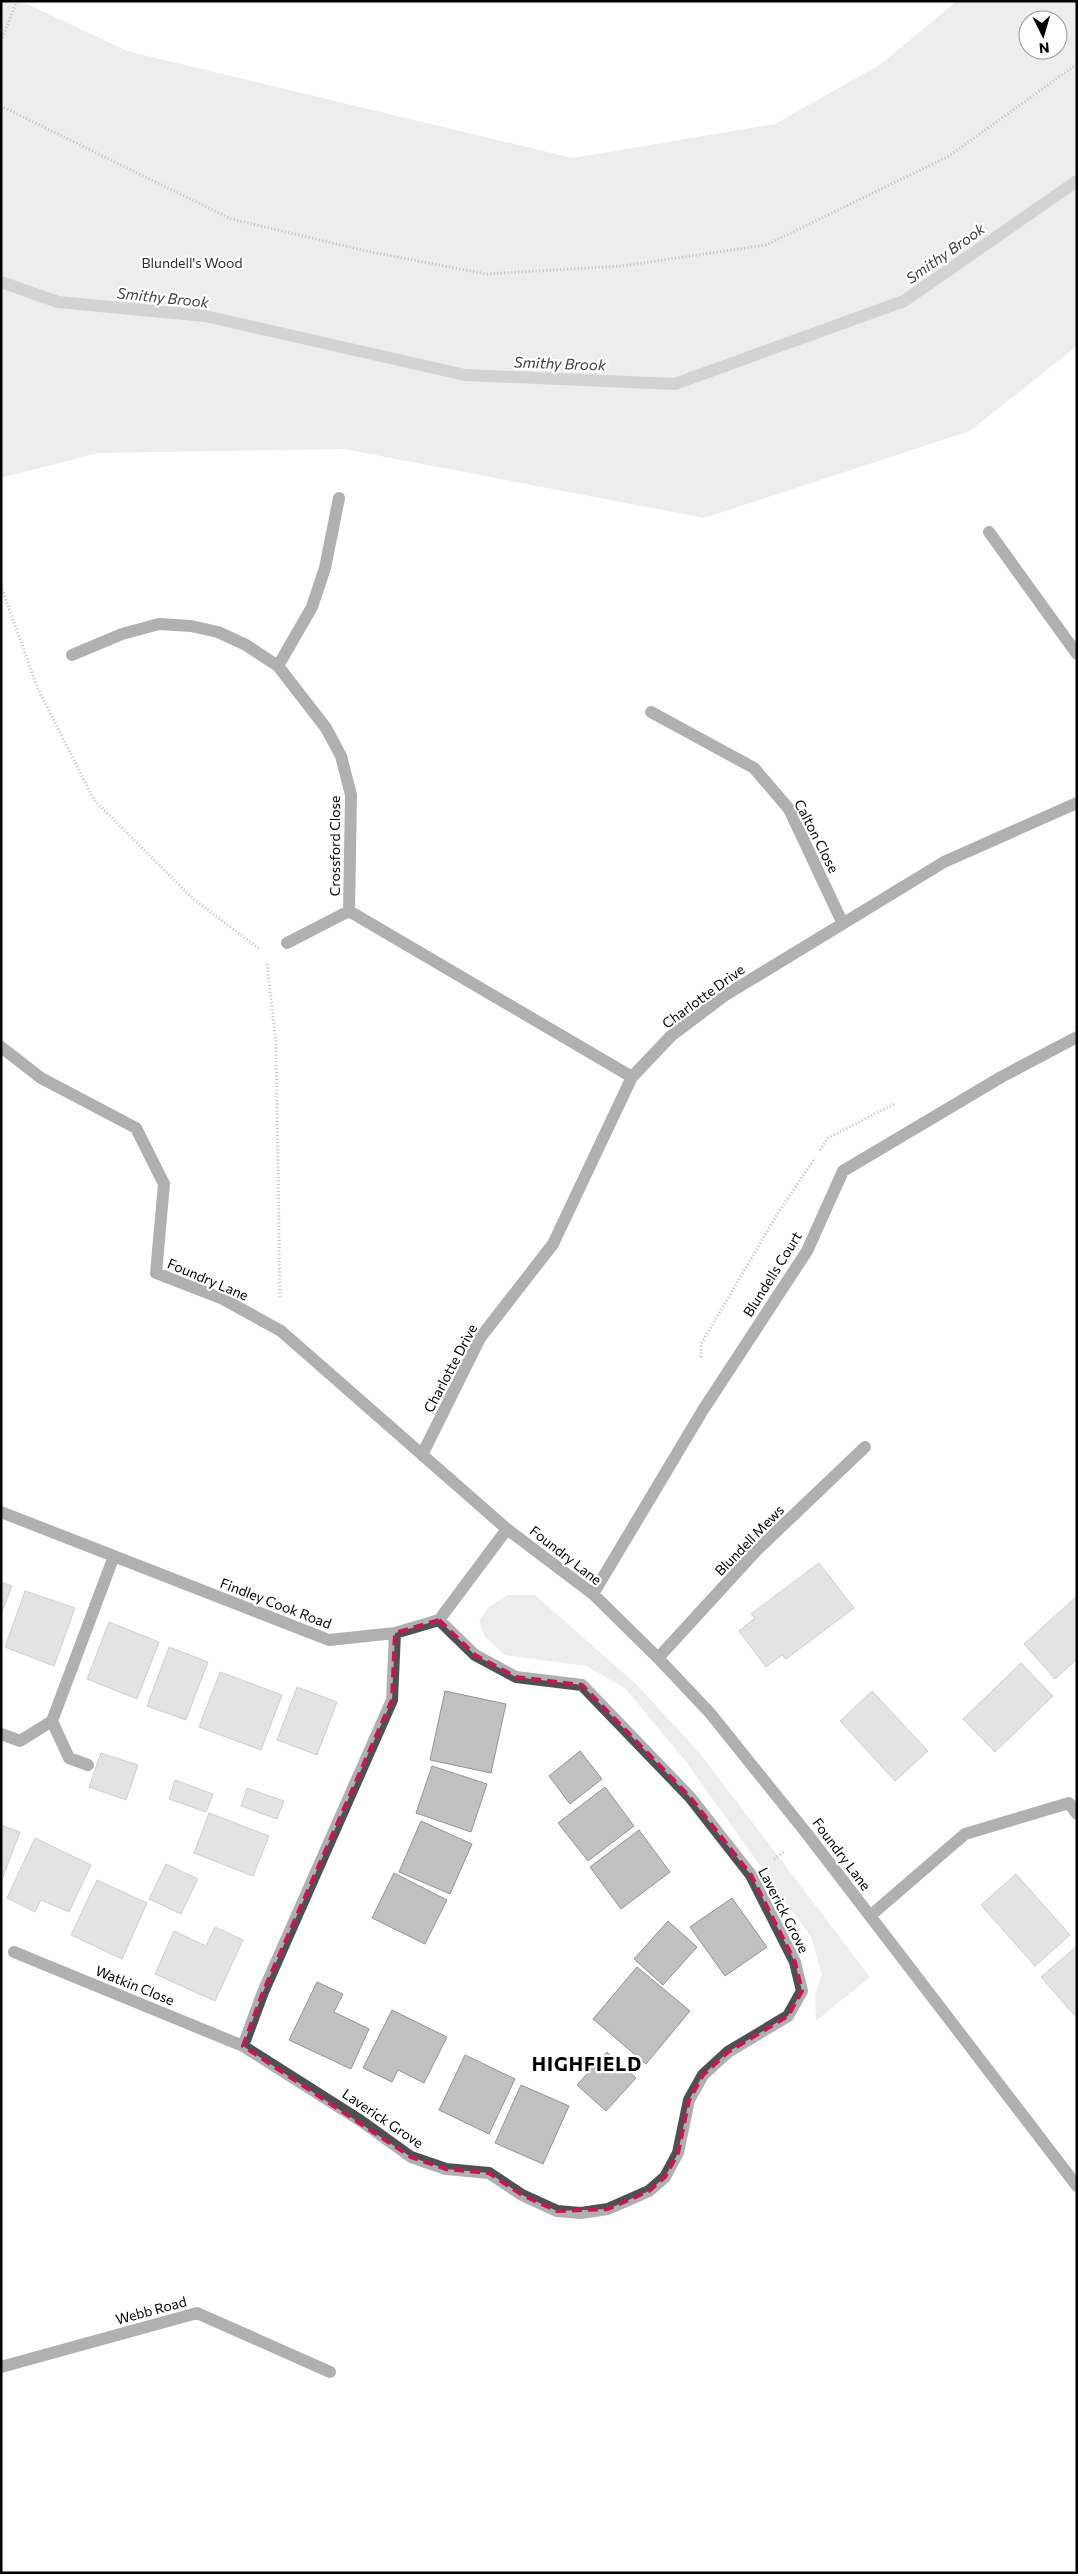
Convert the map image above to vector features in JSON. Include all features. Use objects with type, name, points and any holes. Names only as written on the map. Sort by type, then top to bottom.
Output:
[{"type":"street","points":[[278,666],[312,607],[325,568],[338,498]]},
{"type":"street","points":[[989,532],[1077,654]]},
{"type":"street","name":"Crossford Close","points":[[72,655],[122,634],[159,624],[191,626],[218,632],[246,645],[278,666],[326,728],[341,756],[351,795],[349,911],[632,1077]]},
{"type":"street","name":"Calton Close","points":[[651,712],[754,768],[789,809],[842,922]]},
{"type":"street","name":"Charlotte Drive","points":[[422,1455],[480,1338],[554,1244],[632,1077],[670,1036],[724,996],[842,922],[944,862],[1077,804]]},
{"type":"street","points":[[287,943],[349,911]]},
{"type":"street","name":"Blundells Court","points":[[593,1594],[703,1410],[807,1251],[842,1171],[1003,1076],[1077,1037]]},
{"type":"street","name":"Foundry Lane","points":[[1,1047],[41,1078],[136,1128],[164,1184],[156,1273],[223,1299],[281,1331],[507,1529],[593,1594],[710,1713],[808,1835],[1077,2186]]},
{"type":"street","name":"Blundell Mews","points":[[658,1658],[758,1550],[865,1447]]},
{"type":"street","name":"Findley Cook Road","points":[[1,1512],[329,1640],[396,1633],[439,1620]]},
{"type":"street","points":[[439,1620],[507,1529]]},
{"type":"street","points":[[1,1734],[20,1741],[52,1721],[114,1556]]},
{"type":"street","name":"Laverick Grove","points":[[243,2046],[361,2121],[411,2158],[446,2169],[489,2173],[522,2195],[557,2211],[581,2213],[608,2209],[649,2192],[665,2176],[678,2153],[690,2100],[703,2075],[728,2052],[788,2016],[802,1991],[795,1962],[751,1875],[690,1796],[582,1685],[516,1677],[475,1655],[439,1620]]},
{"type":"street","points":[[243,2046],[263,1992],[392,1700],[396,1633]]},
{"type":"street","points":[[52,1721],[69,1758],[88,1765]]},
{"type":"street","points":[[870,1916],[965,1834],[1073,1800],[1077,1814]]},
{"type":"street","name":"Watkin Close","points":[[14,1952],[243,2046]]},
{"type":"street","name":"Webb Road","points":[[1,2367],[197,2313],[330,2372]]},
{"type":"path","points":[[1,41],[17,1]]},
{"type":"path","points":[[1,106],[232,219],[371,252],[486,274],[622,266],[766,244],[949,156],[1077,64]]},
{"type":"path","points":[[1,586],[37,687],[94,800],[191,897],[266,954],[276,1043],[281,1331]]},
{"type":"path","points":[[751,1875],[808,1835]]},
{"type":"highlighted area","points":[[439,1620],[475,1655],[516,1677],[582,1685],[690,1797],[751,1875],[795,1962],[802,1991],[788,2016],[728,2052],[703,2075],[689,2100],[678,2153],[665,2177],[649,2191],[608,2209],[557,2211],[522,2195],[489,2173],[446,2169],[411,2157],[243,2046],[263,1992],[392,1700],[395,1633]]},
{"type":"green space","name":"Blundell's Wood","points":[[1,1],[21,1],[127,51],[573,158],[775,124],[881,64],[957,1],[1077,1],[1077,346],[970,431],[704,518],[344,449],[98,453],[1,478]]},
{"type":"green space","points":[[508,1595],[535,1595],[636,1684],[698,1751],[870,1977],[816,2021],[815,1995],[822,1975],[811,1937],[687,1763],[626,1689],[586,1666],[505,1655],[485,1637],[479,1621],[489,1607]]},
{"type":"building","points":[[819,1563],[854,1608],[786,1659],[782,1655],[766,1667],[739,1631],[755,1618],[751,1614]]},
{"type":"building","points":[[1,1582],[12,1586],[1,1614]]},
{"type":"building","points":[[25,1591],[75,1608],[54,1666],[5,1647]]},
{"type":"building","points":[[1077,1596],[1077,1659],[1055,1679],[1024,1644]]},
{"type":"building","points":[[109,1622],[159,1642],[137,1699],[87,1679]]},
{"type":"building","points":[[169,1647],[208,1662],[186,1720],[147,1706]]},
{"type":"building","points":[[1021,1663],[1053,1696],[995,1752],[963,1719]]},
{"type":"building","points":[[220,1672],[282,1695],[261,1750],[199,1727]]},
{"type":"building","points":[[297,1687],[337,1702],[317,1755],[277,1740]]},
{"type":"building","points":[[445,1691],[506,1704],[491,1773],[430,1760]]},
{"type":"building","points":[[872,1691],[928,1751],[895,1781],[840,1721]]},
{"type":"building","points":[[580,1751],[602,1779],[570,1804],[549,1776]]},
{"type":"building","points":[[101,1753],[138,1765],[126,1800],[89,1787]]},
{"type":"building","points":[[432,1766],[487,1784],[471,1832],[416,1813]]},
{"type":"building","points":[[175,1780],[213,1794],[206,1812],[169,1799]]},
{"type":"building","points":[[605,1787],[634,1826],[588,1861],[558,1823]]},
{"type":"building","points":[[247,1788],[284,1801],[277,1819],[241,1806]]},
{"type":"building","points":[[209,1813],[269,1836],[253,1876],[194,1853]]},
{"type":"building","points":[[421,1821],[472,1844],[450,1894],[399,1872]]},
{"type":"building","points":[[1,1825],[20,1832],[1,1882]]},
{"type":"building","points":[[639,1830],[670,1872],[621,1909],[590,1867]]},
{"type":"building","points":[[35,1838],[91,1865],[69,1912],[41,1900],[35,1912],[7,1898]]},
{"type":"building","points":[[166,1864],[198,1879],[181,1914],[149,1899]]},
{"type":"building","points":[[394,1873],[447,1900],[425,1944],[372,1918]]},
{"type":"building","points":[[1016,1874],[1070,1935],[1035,1966],[981,1905]]},
{"type":"building","points":[[97,1880],[147,1903],[122,1959],[71,1935]]},
{"type":"building","points":[[732,1898],[767,1947],[725,1976],[690,1927]]},
{"type":"building","points":[[668,1921],[697,1947],[663,1985],[634,1959]]},
{"type":"building","points":[[215,1927],[243,1940],[215,2001],[155,1974],[174,1931],[206,1946]]},
{"type":"building","points":[[1077,1946],[1077,2018],[1041,1977]]},
{"type":"building","points":[[637,1967],[690,2011],[646,2064],[593,2019]]},
{"type":"building","points":[[317,1982],[343,1994],[334,2012],[369,2029],[351,2069],[289,2040]]},
{"type":"building","points":[[392,2010],[447,2037],[424,2083],[398,2070],[392,2082],[363,2068]]},
{"type":"building","points":[[607,2052],[636,2078],[606,2111],[577,2085]]},
{"type":"building","points":[[465,2055],[515,2079],[489,2134],[439,2110]]},
{"type":"building","points":[[521,2085],[569,2106],[543,2164],[495,2143]]},
{"type":"waterway","name":"Smithy Brook","points":[[1,282],[58,302],[205,316],[465,375],[675,384],[904,301],[1077,181]]},
{"type":"district","name":"HIGHFIELD","points":[[587,2063]]}]
